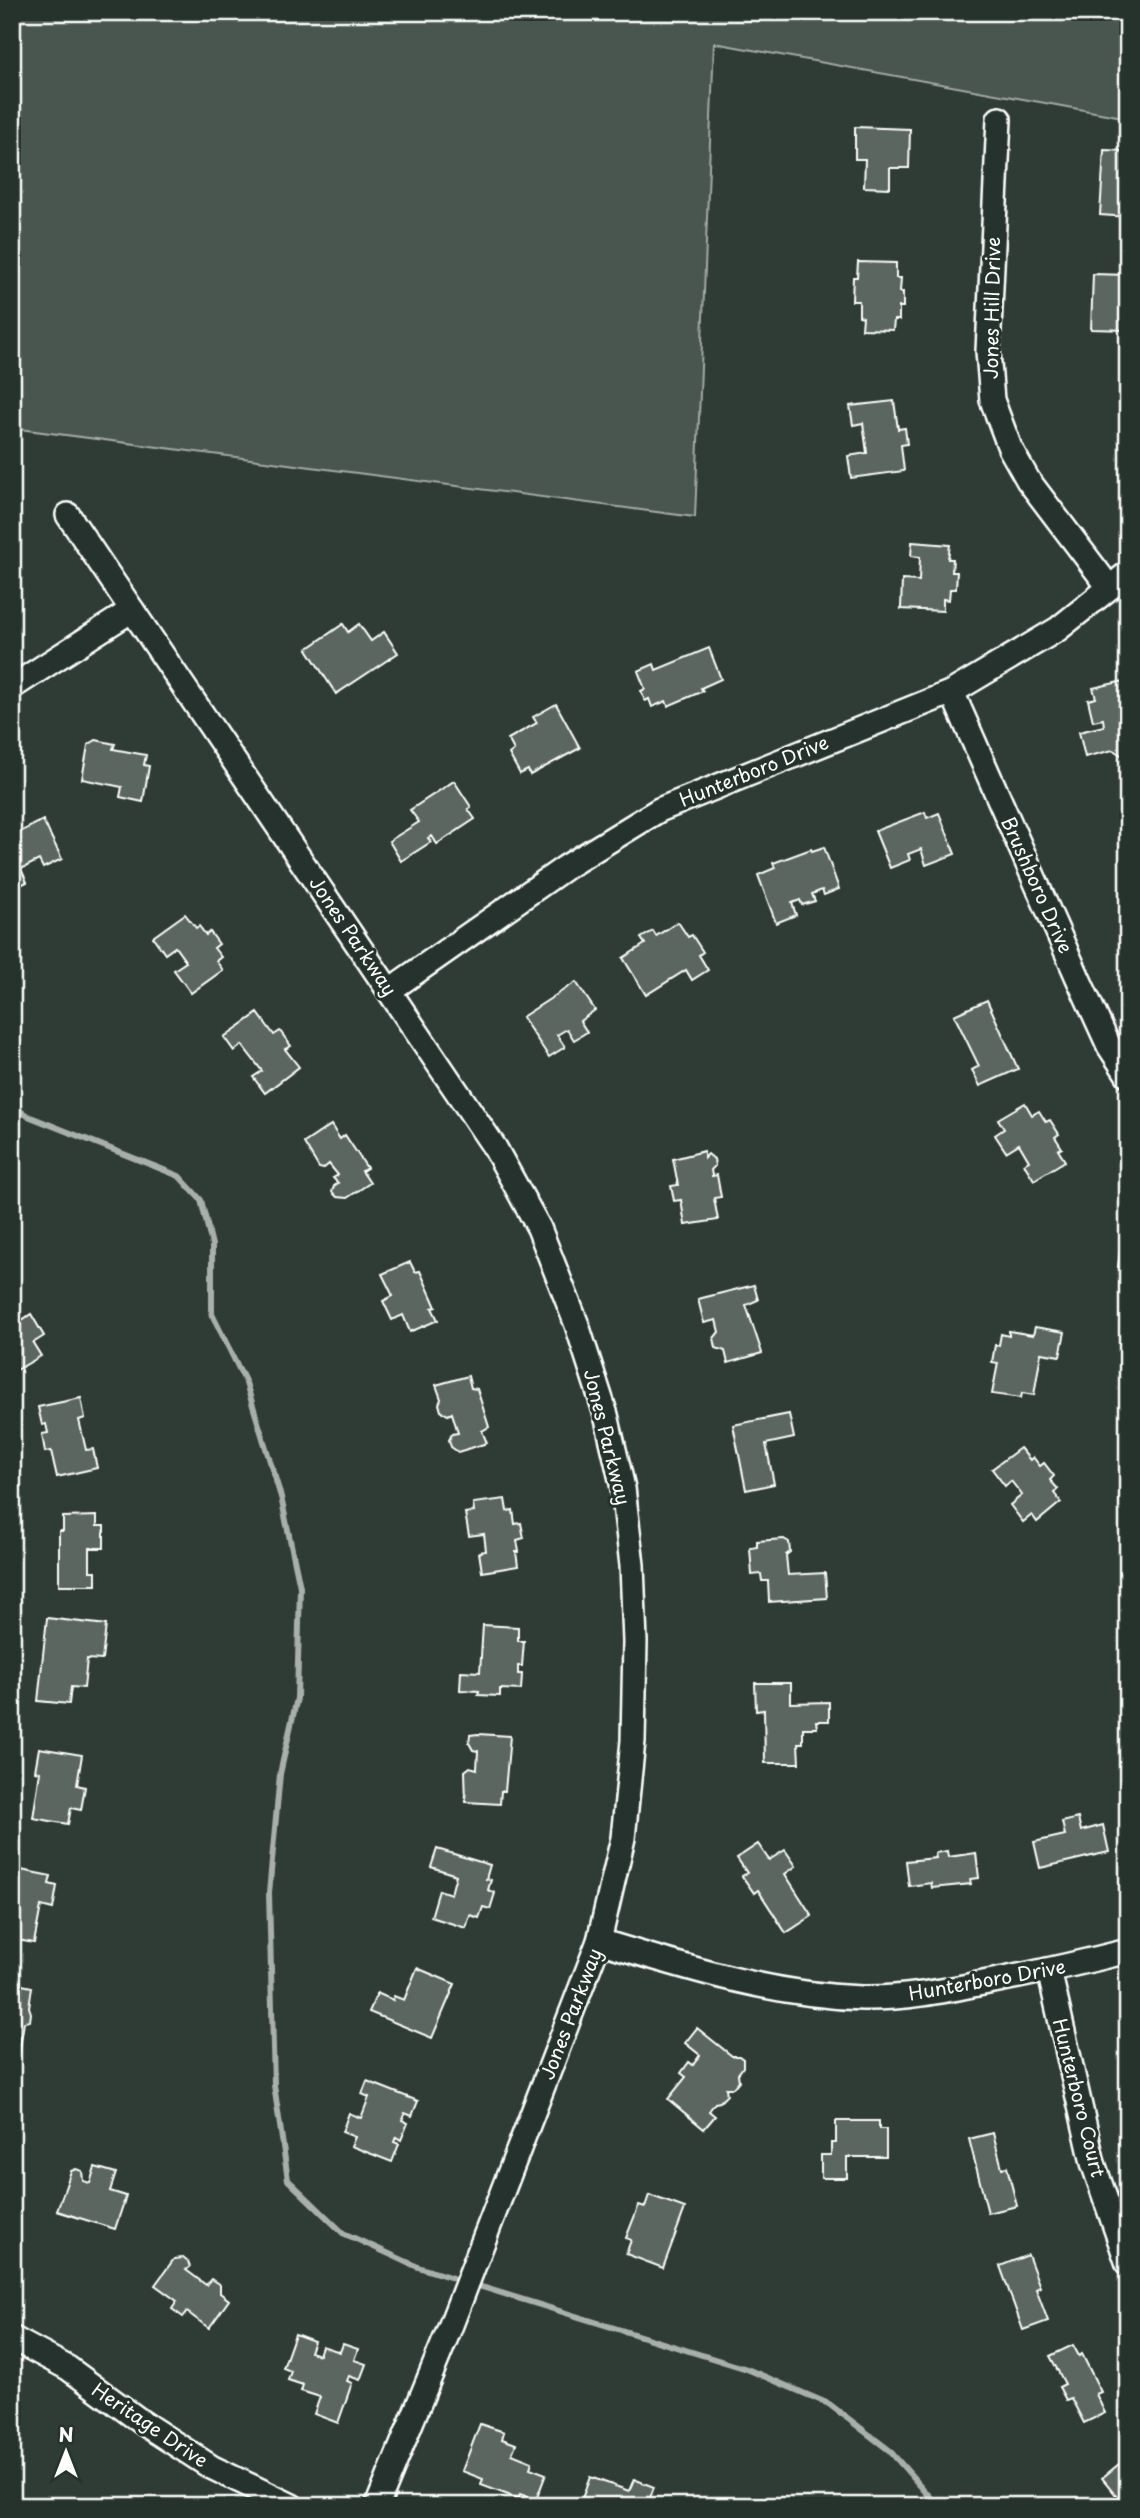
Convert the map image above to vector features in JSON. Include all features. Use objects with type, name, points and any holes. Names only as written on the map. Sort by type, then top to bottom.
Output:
[{"type":"street","name":"Jones Hill Drive","points":[[999,119],[988,351],[992,400],[1010,448],[1028,480],[1119,580]]},
{"type":"street","name":"Jones Parkway","points":[[68,515],[495,1148],[539,1228],[577,1325],[606,1415],[622,1488],[632,1565],[635,1642],[633,1741],[622,1838],[599,1941],[449,2330],[377,2506]]},
{"type":"street","name":"Hunterboro Drive","points":[[390,990],[566,867],[659,810],[952,692],[1058,629],[1119,580]]},
{"type":"street","points":[[12,687],[132,610]]},
{"type":"street","name":"Brushboro Drive","points":[[952,692],[1078,978],[1109,1045],[1128,1075]]},
{"type":"street","name":"Hunterboro Drive","points":[[599,1941],[780,1991],[864,1998],[936,1993],[1128,1951]]},
{"type":"street","name":"Hunterboro Court","points":[[1049,1970],[1093,2163],[1128,2263]]},
{"type":"street","name":"Heritage Drive","points":[[12,2338],[68,2368],[142,2423],[211,2467],[292,2506]]},
{"type":"shaded area","points":[[12,12],[1128,12],[1128,118],[714,43],[695,517],[12,428]]},
{"type":"building","points":[[855,127],[910,129],[909,168],[890,168],[890,188],[864,187],[865,159],[855,159]]},
{"type":"building","points":[[1104,150],[1128,151],[1128,217],[1100,215]]},
{"type":"building","points":[[858,262],[896,263],[896,278],[901,278],[903,307],[899,307],[899,320],[894,320],[893,330],[862,329],[863,317],[859,316],[859,301],[852,301],[853,277],[857,277]]},
{"type":"building","points":[[1093,274],[1128,275],[1128,330],[1091,329]]},
{"type":"building","points":[[894,401],[898,429],[905,428],[907,444],[901,445],[904,471],[851,478],[848,456],[867,453],[863,423],[853,425],[850,406]]},
{"type":"building","points":[[912,542],[950,545],[948,559],[953,559],[952,572],[957,572],[956,589],[950,589],[949,600],[943,599],[943,611],[901,609],[902,580],[919,581],[920,557],[911,556]]},
{"type":"building","points":[[343,624],[348,632],[359,624],[371,641],[384,632],[398,653],[336,694],[307,649]]},
{"type":"building","points":[[709,648],[721,679],[701,688],[703,691],[668,706],[666,701],[652,707],[649,699],[645,701],[641,691],[645,689],[638,671],[654,664],[656,670]]},
{"type":"building","points":[[1128,680],[1128,759],[1113,750],[1085,757],[1079,732],[1104,726],[1103,719],[1093,721],[1088,700],[1096,698],[1093,688]]},
{"type":"building","points":[[556,704],[580,748],[530,775],[528,770],[520,774],[509,754],[514,750],[508,739],[537,723],[533,717]]},
{"type":"building","points":[[96,740],[115,744],[113,749],[146,755],[144,765],[149,766],[143,802],[120,797],[122,787],[82,779],[88,745]]},
{"type":"building","points":[[454,781],[471,807],[468,809],[475,819],[437,844],[432,836],[428,838],[431,842],[401,861],[389,841],[419,822],[410,810]]},
{"type":"building","points":[[925,812],[927,818],[939,813],[955,854],[926,865],[921,849],[908,854],[910,860],[890,868],[875,831]]},
{"type":"building","points":[[43,820],[62,859],[43,868],[39,860],[21,869],[27,882],[12,889],[12,836]]},
{"type":"building","points":[[824,847],[839,889],[824,895],[822,890],[812,894],[815,901],[802,905],[800,900],[792,903],[796,915],[776,923],[758,875],[775,868],[773,863]]},
{"type":"building","points":[[185,914],[196,928],[199,926],[206,935],[210,932],[219,944],[214,948],[221,957],[216,961],[223,970],[191,993],[174,970],[186,962],[175,947],[165,954],[153,937]]},
{"type":"building","points":[[678,922],[688,937],[692,935],[703,952],[699,955],[708,970],[692,980],[686,970],[646,995],[623,958],[645,944],[641,938],[653,931],[656,936]]},
{"type":"building","points":[[576,982],[595,1010],[580,1021],[587,1032],[574,1040],[567,1029],[557,1035],[565,1047],[549,1057],[522,1017]]},
{"type":"building","points":[[987,1000],[1018,1069],[980,1086],[972,1070],[979,1066],[954,1015]]},
{"type":"building","points":[[258,1013],[274,1035],[280,1031],[291,1046],[285,1049],[299,1067],[265,1093],[253,1077],[262,1071],[242,1045],[234,1051],[224,1037]]},
{"type":"building","points":[[1025,1103],[1032,1115],[1039,1111],[1046,1122],[1050,1120],[1059,1134],[1055,1137],[1062,1148],[1058,1150],[1065,1161],[1034,1180],[1024,1164],[1029,1161],[1019,1144],[1006,1152],[995,1135],[1004,1129],[998,1119]]},
{"type":"building","points":[[331,1125],[340,1139],[345,1135],[367,1168],[362,1171],[370,1183],[347,1198],[337,1197],[332,1192],[338,1183],[333,1178],[338,1175],[329,1164],[323,1169],[319,1168],[304,1143]]},
{"type":"building","points":[[704,1151],[704,1158],[708,1154],[714,1159],[712,1176],[717,1175],[721,1197],[714,1198],[718,1220],[685,1225],[681,1200],[674,1201],[671,1186],[678,1185],[673,1159]]},
{"type":"building","points":[[1128,1240],[1128,1292],[1120,1291],[1122,1268],[1118,1267],[1121,1244],[1127,1244]]},
{"type":"building","points":[[410,1262],[415,1272],[420,1271],[436,1307],[432,1308],[438,1320],[410,1332],[403,1315],[392,1320],[383,1301],[393,1296],[382,1274]]},
{"type":"building","points":[[754,1285],[758,1300],[746,1305],[762,1353],[728,1363],[725,1351],[716,1348],[714,1338],[719,1332],[716,1320],[704,1323],[698,1299]]},
{"type":"building","points":[[12,1305],[22,1320],[31,1314],[44,1336],[33,1343],[41,1356],[15,1371],[12,1367]]},
{"type":"building","points":[[1035,1327],[1065,1332],[1060,1356],[1041,1353],[1034,1395],[1022,1393],[1021,1398],[992,1394],[998,1363],[992,1362],[995,1345],[999,1345],[1001,1334],[1009,1336],[1009,1331],[1033,1335]]},
{"type":"building","points":[[468,1376],[471,1388],[477,1389],[489,1427],[482,1431],[487,1443],[458,1452],[451,1447],[449,1440],[452,1434],[458,1433],[452,1413],[448,1415],[441,1411],[441,1399],[436,1385]]},
{"type":"building","points":[[81,1398],[85,1418],[79,1420],[86,1450],[93,1449],[97,1468],[57,1477],[51,1451],[45,1452],[42,1434],[48,1433],[46,1424],[42,1425],[38,1407]]},
{"type":"building","points":[[789,1414],[794,1438],[766,1444],[774,1484],[746,1490],[733,1425]]},
{"type":"building","points":[[1020,1448],[1030,1460],[1033,1457],[1040,1466],[1044,1463],[1054,1476],[1050,1480],[1058,1489],[1054,1493],[1061,1502],[1037,1522],[1032,1515],[1023,1522],[1010,1505],[1022,1495],[1011,1481],[1005,1486],[992,1469]]},
{"type":"building","points":[[505,1499],[507,1511],[513,1510],[515,1524],[521,1523],[524,1538],[517,1540],[518,1566],[482,1572],[479,1552],[486,1551],[484,1534],[469,1536],[465,1513],[474,1512],[473,1503]]},
{"type":"building","points":[[97,1516],[97,1526],[104,1526],[104,1548],[90,1548],[90,1571],[96,1571],[96,1585],[59,1585],[59,1531],[63,1531],[63,1517]]},
{"type":"building","points":[[784,1539],[789,1542],[790,1552],[786,1555],[788,1575],[825,1573],[827,1598],[769,1602],[768,1581],[762,1581],[761,1574],[752,1575],[750,1548],[757,1547],[757,1541]]},
{"type":"building","points":[[47,1618],[106,1625],[102,1660],[87,1659],[84,1688],[71,1687],[69,1704],[38,1701]]},
{"type":"building","points":[[483,1625],[518,1627],[518,1641],[524,1641],[522,1666],[518,1666],[518,1674],[522,1674],[521,1690],[500,1689],[500,1696],[478,1695],[479,1691],[460,1690],[461,1671],[480,1672]]},
{"type":"building","points":[[755,1683],[791,1683],[791,1703],[829,1702],[829,1721],[816,1721],[817,1728],[803,1728],[803,1743],[798,1743],[799,1763],[765,1763],[764,1710],[756,1711]]},
{"type":"building","points":[[470,1735],[510,1736],[505,1791],[501,1791],[500,1804],[466,1802],[465,1771],[470,1767],[477,1769],[478,1751],[473,1750],[469,1743]]},
{"type":"building","points":[[39,1748],[82,1755],[77,1785],[85,1787],[81,1810],[71,1808],[68,1824],[33,1818],[40,1772],[35,1771]]},
{"type":"building","points":[[1078,1818],[1081,1831],[1103,1825],[1109,1852],[1040,1868],[1034,1842],[1065,1835],[1062,1822]]},
{"type":"building","points":[[758,1844],[769,1860],[785,1850],[796,1866],[785,1874],[812,1916],[786,1933],[758,1890],[754,1893],[742,1876],[747,1873],[737,1858]]},
{"type":"building","points":[[437,1849],[490,1865],[486,1879],[491,1880],[488,1890],[495,1893],[490,1909],[483,1907],[479,1918],[470,1915],[466,1928],[431,1917],[439,1890],[451,1894],[456,1875],[431,1867]]},
{"type":"building","points":[[947,1851],[948,1857],[976,1853],[979,1878],[970,1879],[971,1884],[932,1888],[931,1883],[909,1886],[906,1861],[936,1858],[935,1853]]},
{"type":"building","points":[[21,1870],[51,1876],[49,1884],[57,1886],[53,1909],[41,1906],[34,1943],[12,1939],[12,1886],[13,1881],[18,1882]]},
{"type":"building","points":[[417,1968],[455,1984],[432,2038],[369,2012],[377,1993],[393,2000],[394,1996],[404,2000]]},
{"type":"building","points":[[12,1983],[32,1987],[30,2021],[24,2022],[19,2055],[12,2054]]},
{"type":"building","points":[[697,2028],[732,2056],[743,2059],[743,2067],[738,2074],[739,2081],[733,2088],[726,2088],[727,2095],[709,2111],[715,2116],[704,2129],[668,2099],[686,2077],[681,2073],[689,2062],[693,2065],[700,2055],[685,2043]]},
{"type":"building","points":[[367,2081],[418,2101],[412,2116],[405,2113],[402,2120],[408,2123],[401,2140],[396,2137],[394,2142],[399,2144],[392,2162],[351,2146],[355,2137],[342,2132],[349,2113],[361,2118],[369,2097],[362,2094]]},
{"type":"building","points":[[836,2121],[879,2121],[879,2129],[886,2129],[886,2157],[847,2157],[847,2178],[821,2178],[821,2155],[831,2155],[831,2143],[836,2143]]},
{"type":"building","points":[[993,2133],[1002,2168],[1007,2167],[1017,2206],[988,2213],[969,2139]]},
{"type":"building","points":[[95,2167],[116,2173],[110,2191],[126,2196],[115,2229],[57,2211],[71,2171],[82,2171],[83,2181],[90,2183]]},
{"type":"building","points":[[649,2195],[685,2208],[663,2268],[626,2254],[631,2240],[626,2238],[639,2205],[645,2207]]},
{"type":"building","points":[[1028,2255],[1040,2287],[1036,2289],[1048,2321],[1023,2330],[1000,2266]]},
{"type":"building","points":[[183,2258],[190,2267],[186,2270],[206,2285],[211,2279],[220,2285],[220,2293],[229,2300],[209,2328],[187,2312],[183,2317],[172,2309],[177,2301],[155,2285],[174,2259]]},
{"type":"building","points":[[295,2334],[314,2341],[310,2352],[319,2355],[322,2346],[340,2352],[343,2344],[358,2349],[354,2360],[366,2364],[360,2380],[349,2376],[347,2381],[352,2383],[338,2423],[314,2414],[320,2397],[301,2391],[303,2385],[288,2380],[291,2371],[283,2368]]},
{"type":"building","points":[[1073,2345],[1079,2356],[1082,2354],[1101,2392],[1096,2394],[1105,2413],[1084,2423],[1071,2398],[1066,2400],[1059,2387],[1065,2384],[1050,2356]]},
{"type":"building","points":[[480,2424],[504,2432],[502,2439],[516,2444],[512,2454],[532,2462],[530,2468],[546,2474],[536,2500],[520,2494],[519,2499],[481,2485],[483,2479],[462,2471]]},
{"type":"building","points":[[1125,2459],[1128,2462],[1128,2506],[1125,2506],[1102,2478]]},
{"type":"building","points":[[590,2477],[629,2491],[634,2479],[654,2487],[647,2506],[586,2506],[580,2504]]},
{"type":"waterway","points":[[12,1106],[28,1116],[179,1176],[201,1200],[212,1245],[212,1314],[246,1383],[281,1497],[300,1587],[297,1698],[280,1774],[269,1893],[274,2085],[288,2180],[343,2233],[418,2267],[462,2281]]},
{"type":"waterway","points":[[472,2284],[747,2369],[829,2404],[889,2450],[938,2506]]}]
